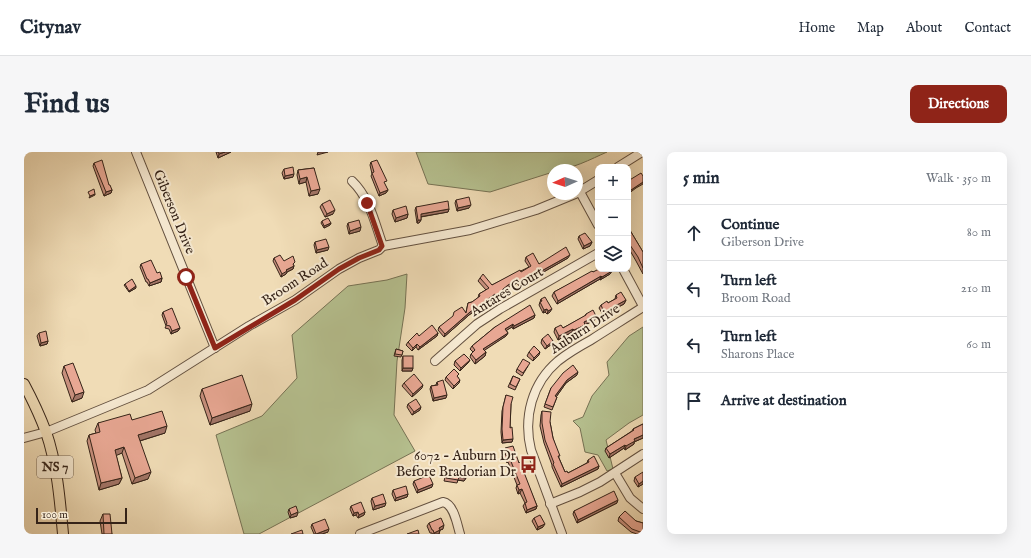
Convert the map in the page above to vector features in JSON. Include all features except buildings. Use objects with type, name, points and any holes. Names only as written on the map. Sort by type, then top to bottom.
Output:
[{"type":"main road","name":"NS 7","points":[[24,384],[46,432],[61,503],[63,534]]},
{"type":"street","name":"Giberson Drive","points":[[136,152],[215,348]]},
{"type":"street","points":[[623,164],[642,152]]},
{"type":"street","points":[[352,181],[358,187],[366,200],[382,246]]},
{"type":"street","name":"Broom Road","points":[[583,189],[595,182]]},
{"type":"street","name":"Broom Road","points":[[24,438],[46,432],[148,390],[295,300],[339,269],[359,258],[379,250],[382,246],[470,230],[536,210],[560,200]]},
{"type":"street","points":[[582,200],[595,220]]},
{"type":"street","name":"Antares Court","points":[[435,361],[477,324],[500,309],[595,256]]},
{"type":"street","points":[[624,272],[643,306]]},
{"type":"street","name":"Auburn Drive","points":[[562,534],[531,450],[528,436],[531,403],[537,388],[549,370],[564,356],[643,306]]},
{"type":"street","points":[[550,504],[580,492],[615,473],[643,454]]},
{"type":"street","points":[[615,473],[630,498],[643,509]]},
{"type":"street","points":[[360,534],[440,502],[446,502],[451,507],[460,534]]},
{"type":"green space","points":[[416,152],[607,152],[580,164],[547,164],[547,174],[490,192],[428,184]]},
{"type":"green space","points":[[407,274],[405,308],[397,361],[394,415],[415,451],[259,534],[244,534],[216,435],[262,416],[297,378],[292,335],[348,286],[387,280]]},
{"type":"green space","points":[[643,327],[643,415],[629,423],[606,440],[613,469],[607,471],[598,455],[585,452],[580,428],[573,421],[583,417],[592,396],[609,375],[607,362],[629,336]]},
{"type":"place","name":"6072 - Auburn Dr Before Bradorian Dr","points":[[529,464]]},
{"type":"route","points":[[186,277],[215,348],[249,326],[295,300],[349,263],[379,250],[382,246],[367,203]]}]
